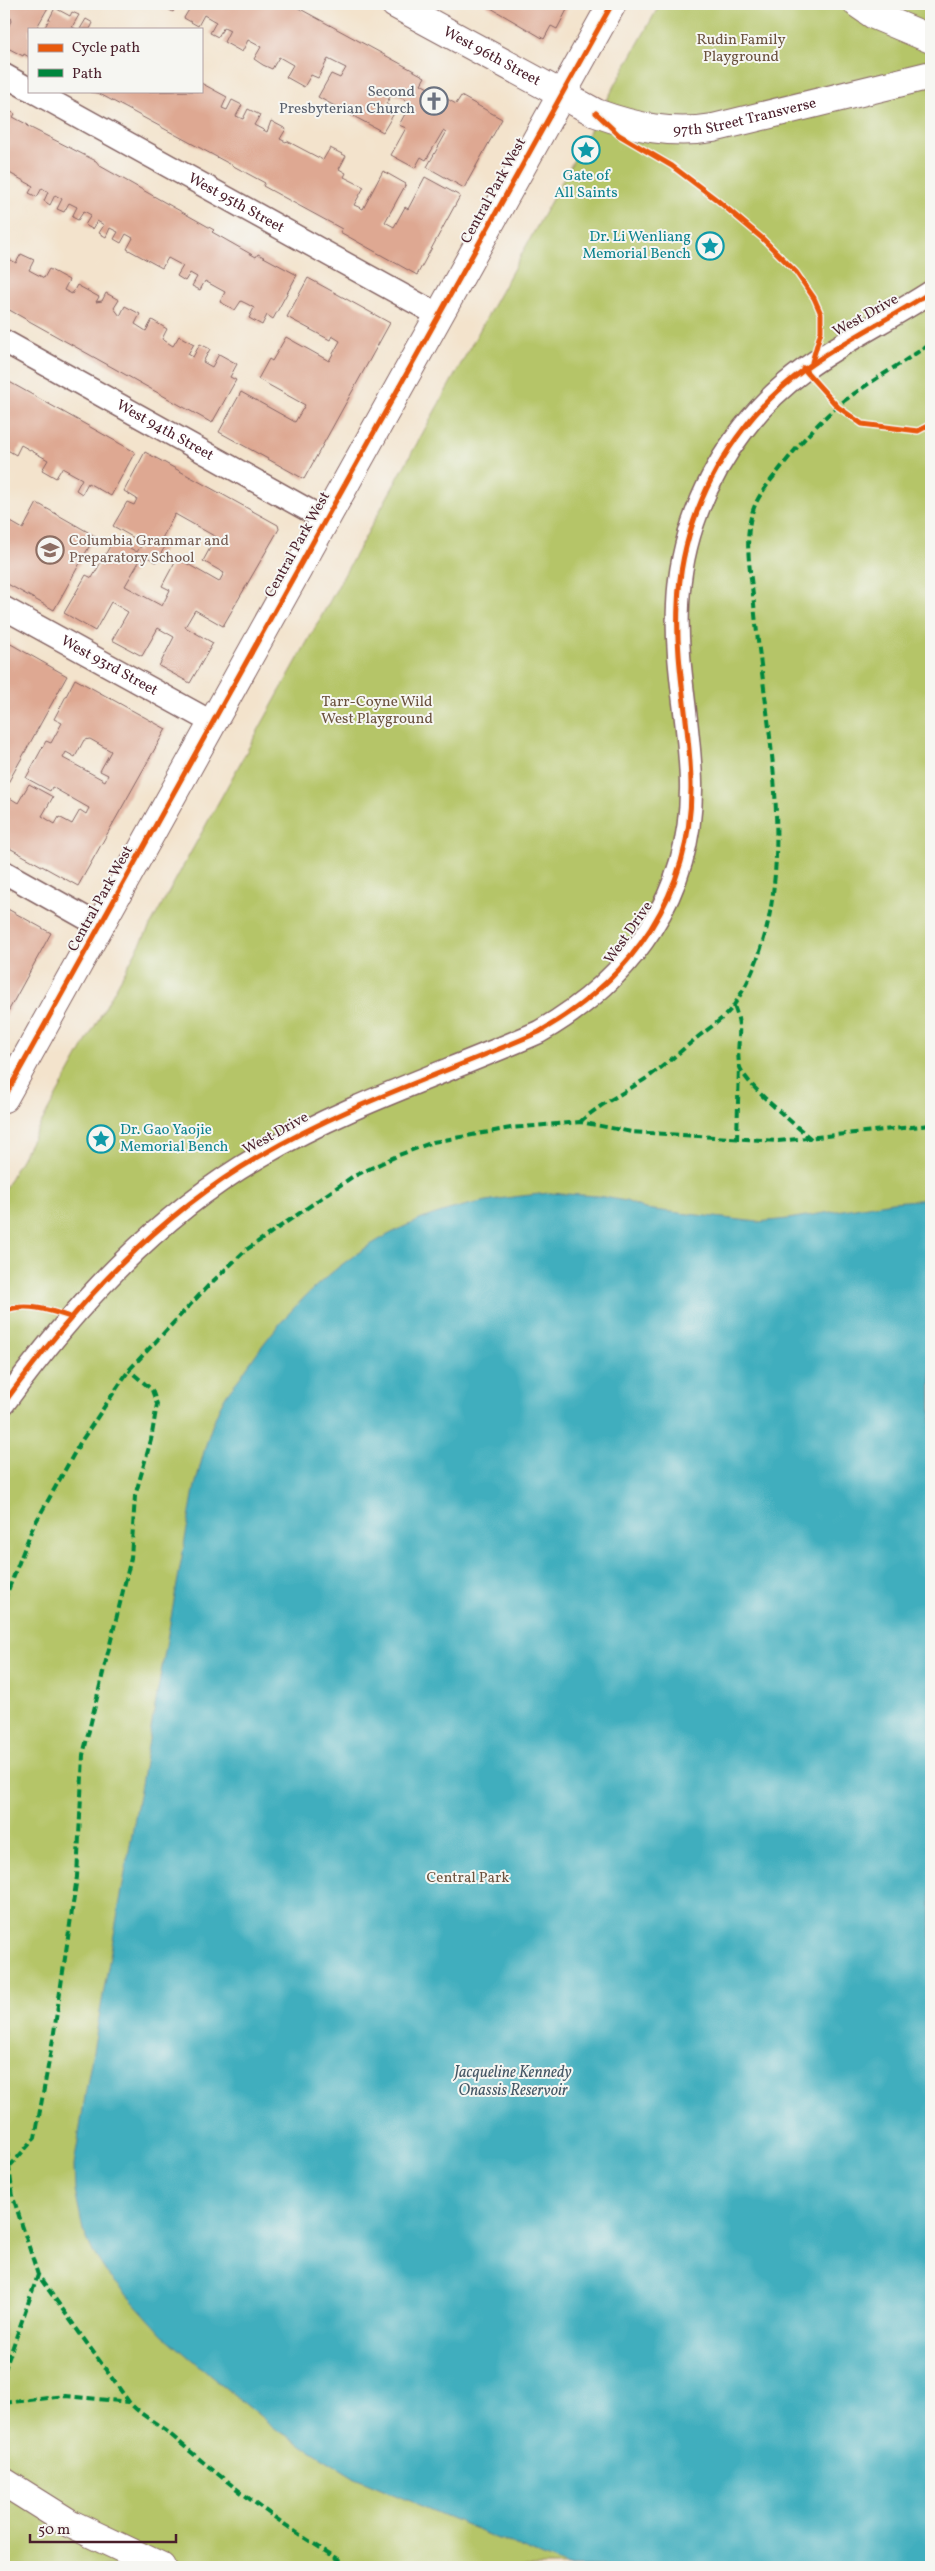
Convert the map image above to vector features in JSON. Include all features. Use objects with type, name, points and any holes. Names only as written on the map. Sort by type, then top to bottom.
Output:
[{"type":"main road","name":"West 96th Street","points":[[394,4],[562,96]]},
{"type":"main road","name":"Central Park West","points":[[4,1098],[612,4]]},
{"type":"main road","points":[[858,4],[874,15],[931,39]]},
{"type":"main road","name":"97th Street Transverse","points":[[562,96],[596,113],[625,123],[657,130],[686,132],[713,128],[931,75]]},
{"type":"main road","points":[[4,2482],[71,2524],[162,2567]]},
{"type":"street","points":[[4,75],[28,88]]},
{"type":"street","name":"West 95th Street","points":[[35,92],[440,316]]},
{"type":"street","name":"West Drive","points":[[4,1403],[70,1317],[105,1280],[175,1214],[208,1190],[258,1156],[307,1130],[539,1032],[575,1010],[626,965],[652,928],[670,891],[682,856],[689,824],[691,781],[679,652],[678,605],[686,546],[705,492],[742,429],[788,379],[830,350],[890,318],[931,292]]},
{"type":"street","name":"West 94th Street","points":[[4,341],[326,520]]},
{"type":"street","name":"West 93rd Street","points":[[4,608],[213,723]]},
{"type":"street","points":[[4,872],[100,926]]},
{"type":"green space","name":"Central Park","points":[[660,4],[931,4],[931,2567],[4,2567],[4,1190]]},
{"type":"water","name":"Jacqueline Kennedy Onassis Reservoir","points":[[550,1193],[598,1196],[626,1201],[645,1209],[758,1222],[892,1202],[931,1199],[931,2567],[567,2567],[357,2479],[276,2429],[163,2335],[106,2272],[93,2252],[83,2230],[75,2191],[74,2166],[86,2090],[194,1490],[206,1443],[219,1408],[228,1392],[261,1347],[284,1320],[334,1270],[363,1250],[393,1232],[426,1218],[460,1207],[493,1200]]},
{"type":"building","points":[[4,4],[50,4],[37,27],[28,28],[28,56],[24,54],[23,56],[4,46],[4,35],[12,19],[4,14]]},
{"type":"building","points":[[159,4],[177,4],[173,12]]},
{"type":"building","points":[[182,4],[291,4],[425,77],[421,84],[456,104],[461,96],[502,119],[464,188],[427,167],[446,133],[443,131],[426,160],[421,157],[415,168],[391,155],[406,128],[399,125],[411,103],[392,93],[386,104],[396,110],[383,132],[318,97],[331,74],[340,78],[346,68],[328,59],[318,78],[311,75],[304,87],[286,77],[293,65],[279,57],[272,69],[263,65],[254,59],[261,47],[248,40],[242,52],[224,42],[230,30],[224,27],[218,37],[210,33],[216,22],[204,15],[198,26],[184,18],[190,8]]},
{"type":"building","points":[[484,4],[570,4],[557,29],[551,26],[544,39]]},
{"type":"building","points":[[55,8],[70,16],[72,12],[79,15],[72,27],[74,28],[45,28]]},
{"type":"building","points":[[86,19],[93,23],[90,28],[81,28]]},
{"type":"building","points":[[202,84],[227,97],[222,108],[227,110],[232,100],[242,105],[236,116],[243,119],[248,109],[260,115],[254,125],[267,132],[271,121],[286,129],[280,139],[323,160],[330,148],[346,156],[339,169],[346,173],[344,177],[364,187],[354,205],[363,209],[383,171],[406,184],[385,222],[394,227],[405,207],[408,209],[425,177],[460,196],[417,275],[340,232],[342,229],[263,186],[265,183],[98,93],[90,92],[202,92]]},
{"type":"building","points":[[4,108],[15,114],[13,117],[27,126],[96,161],[100,166],[214,230],[212,232],[256,257],[258,254],[297,275],[273,319],[267,315],[262,325],[249,318],[254,308],[249,305],[241,301],[235,310],[220,302],[225,292],[205,281],[200,290],[192,286],[197,277],[190,273],[185,281],[177,276],[183,266],[168,258],[162,268],[127,249],[133,238],[126,234],[121,243],[114,239],[118,232],[110,228],[106,237],[99,233],[104,225],[97,221],[92,229],[85,225],[91,215],[84,211],[78,220],[72,217],[77,207],[69,203],[64,212],[57,209],[62,199],[55,195],[50,205],[44,201],[48,192],[42,188],[37,197],[29,193],[33,186],[4,170]]},
{"type":"building","points":[[21,254],[34,260],[29,270],[44,278],[49,269],[69,280],[64,290],[72,294],[77,285],[99,297],[96,302],[102,301],[106,293],[119,300],[114,308],[120,316],[125,306],[140,314],[135,324],[146,331],[152,320],[167,329],[162,339],[173,346],[179,336],[194,344],[188,354],[193,357],[200,344],[210,349],[203,362],[212,367],[219,354],[237,364],[230,377],[236,380],[212,423],[4,307],[4,256],[16,263]]},
{"type":"building","points":[[308,278],[390,323],[304,479],[219,432],[241,392],[295,422],[305,405],[258,379],[269,359],[272,361],[286,337],[329,361],[340,341],[332,336],[330,340],[287,317]]},
{"type":"building","points":[[4,379],[135,452],[111,496],[88,483],[82,494],[76,490],[82,479],[62,468],[56,478],[42,470],[48,460],[21,445],[16,455],[4,448]]},
{"type":"building","points":[[145,452],[278,525],[279,529],[223,626],[195,610],[185,627],[213,643],[190,683],[159,666],[174,637],[158,628],[142,656],[112,640],[128,612],[111,602],[95,631],[64,613],[86,575],[92,578],[114,539],[137,552],[143,543],[113,526],[127,502],[134,505],[137,499],[124,491]],"holes":[[[175,514],[216,537],[203,561],[224,573],[219,582],[177,558],[162,586],[170,590],[162,606],[125,586],[143,555],[156,562],[166,545],[160,542]]]},
{"type":"building","name":"Columbia Grammar and Preparatory School","points":[[37,503],[95,536],[54,610],[4,582],[4,518],[23,529]]},
{"type":"building","points":[[4,637],[10,640],[9,643],[67,676],[4,790]]},
{"type":"building","points":[[75,679],[166,729],[78,886],[4,845],[4,810],[10,798],[18,803],[29,784],[53,797],[42,816],[55,824],[59,817],[72,824],[80,810],[86,814],[89,808],[52,787],[50,791],[26,778],[46,741],[51,743],[62,723],[54,719]],"holes":[[[90,739],[111,751],[100,771],[108,775],[105,781],[63,758],[66,752],[75,757],[84,740]]]},
{"type":"building","points":[[4,907],[51,933],[4,1019]]},
{"type":"marked path","points":[[580,1122],[642,1081],[723,1018],[734,1005],[757,961],[770,913],[776,862],[776,809],[772,756],[750,567],[748,541],[751,517],[755,505],[767,485],[789,457],[827,416],[855,393],[931,343]]},
{"type":"marked path","points":[[734,1006],[739,1022],[738,1056],[742,1072],[759,1092],[811,1139]]},
{"type":"marked path","points":[[737,1140],[739,1065]]},
{"type":"marked path","points":[[4,1601],[32,1529],[80,1443],[129,1370],[207,1287],[246,1250],[352,1177],[399,1155],[433,1142],[511,1128],[580,1122],[632,1132],[778,1141],[931,1125]]},
{"type":"marked path","points":[[9,2167],[35,2138],[53,2039],[77,1877],[83,1755],[131,1558],[135,1496],[151,1440],[157,1404],[152,1390],[129,1370]]},
{"type":"marked path","points":[[4,2129],[13,2197],[38,2275],[129,2402],[258,2506],[304,2538],[352,2567]]},
{"type":"marked path","points":[[4,2372],[38,2275]]},
{"type":"marked path","points":[[4,2403],[65,2396],[129,2402]]},
{"type":"cycle path","points":[[4,1098],[612,4]]},
{"type":"cycle path","points":[[596,113],[619,135],[672,166],[717,200],[762,238],[796,272],[814,298],[821,314],[821,331],[812,362]]},
{"type":"cycle path","points":[[4,1403],[59,1332],[119,1266],[186,1206],[222,1180],[293,1137],[328,1120],[539,1032],[572,1011],[602,986],[628,959],[651,929],[668,896],[681,861],[689,823],[690,761],[679,650],[678,605],[684,557],[697,511],[730,447],[764,405],[785,385],[831,351],[931,292]]},
{"type":"cycle path","points":[[803,368],[838,407],[862,424],[918,431],[931,424]]},
{"type":"cycle path","points":[[4,1311],[12,1308],[29,1307],[70,1317]]},
{"type":"place","name":"Second Presbyterian Church","points":[[434,101]]},
{"type":"place","name":"Gate of All Saints","points":[[586,150]]},
{"type":"place","name":"Dr. Li Wenliang Memorial Bench","points":[[710,246]]},
{"type":"place","name":"Columbia Grammar and Preparatory School","points":[[50,550]]},
{"type":"place","name":"Dr. Gao Yaojie Memorial Bench","points":[[101,1139]]},
{"type":"park label","name":"Rudin Family Playground","points":[[741,48]]},
{"type":"park label","name":"Tarr-Coyne Wild West Playground","points":[[377,710]]}]
